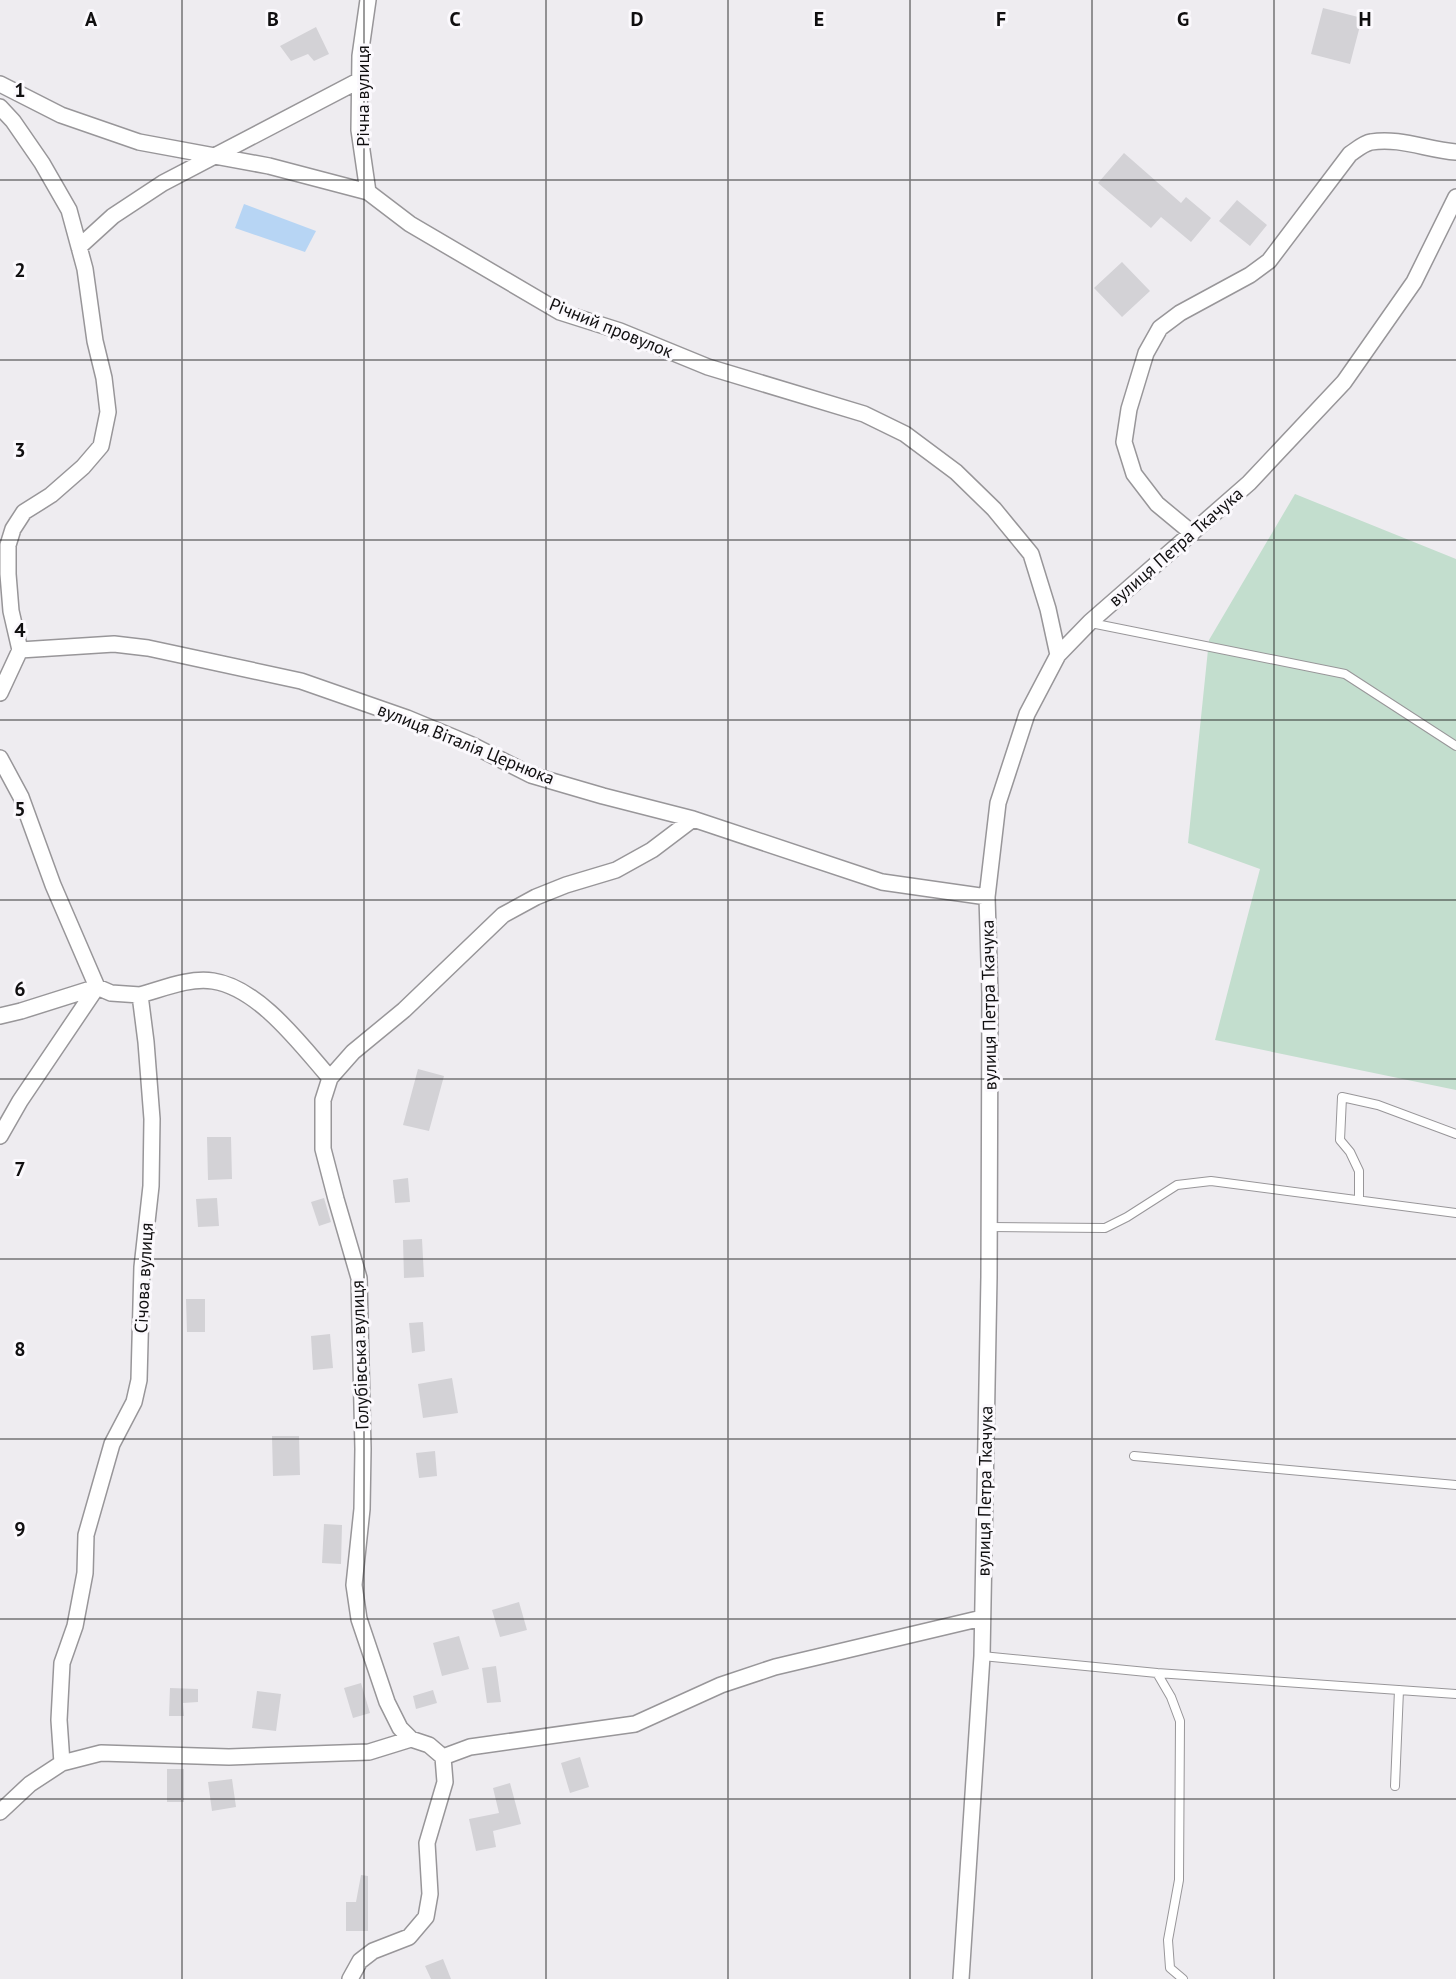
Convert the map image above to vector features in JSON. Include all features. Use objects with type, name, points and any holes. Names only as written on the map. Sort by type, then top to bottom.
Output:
[{"type":"street","name":"Річна вулиця","points":[[368,0],[360,56],[359,130],[368,192]]},
{"type":"street","points":[[79,247],[113,216],[163,183],[360,81]]},
{"type":"street","name":"Річний провулок","points":[[0,84],[61,115],[140,142],[269,166],[368,192],[410,224],[560,312],[620,331],[708,367],[864,414],[905,434],[956,472],[979,494],[1030,554],[1048,609],[1059,656]]},
{"type":"street","points":[[0,108],[13,121],[42,163],[69,210],[85,269],[108,412],[101,446],[51,495],[6,526],[10,611],[20,650],[0,693]]},
{"type":"street","points":[[1192,533],[1156,504],[1134,474],[1124,442],[1129,409],[1146,353],[1160,328],[1180,314],[1250,275],[1269,261],[1350,154],[1368,142],[1390,141],[1439,151],[1456,152]]},
{"type":"street","name":"вулиця Петра Ткачука","points":[[961,1979],[982,1656],[990,1227],[990,994],[987,897],[999,803],[1027,714],[1059,656],[1090,622],[1249,483],[1344,382],[1414,282],[1456,197]]},
{"type":"street","name":"вулиця Віталія Цернюка","points":[[20,650],[114,644],[148,648],[301,681],[407,718],[531,775],[693,819],[882,882],[987,897]]},
{"type":"street","points":[[0,758],[21,796],[53,885],[97,987]]},
{"type":"street","name":"Голубівська вулиця","points":[[442,1757],[429,1745],[411,1739],[400,1728],[387,1702],[359,1619],[354,1585],[362,1499],[359,1278],[323,1149],[323,1100],[330,1078],[353,1052],[404,1010],[503,915],[536,897],[566,885],[616,870],[652,850],[693,819]]},
{"type":"street","points":[[0,1016],[97,987],[111,993],[140,995],[193,981],[213,981],[230,986],[250,998],[281,1023],[330,1078]]},
{"type":"street","points":[[0,1136],[20,1101],[97,987]]},
{"type":"street","name":"Січова вулиця","points":[[62,1763],[59,1720],[62,1663],[75,1626],[85,1573],[86,1535],[112,1444],[134,1402],[139,1380],[142,1267],[151,1185],[152,1119],[147,1042],[140,995]]},
{"type":"street","points":[[350,1979],[360,1961],[373,1951],[409,1936],[426,1917],[430,1894],[427,1843],[445,1782],[442,1757],[470,1747],[635,1724],[721,1685],[775,1667],[982,1618]]},
{"type":"street","points":[[0,1812],[30,1784],[62,1763],[101,1753],[230,1757],[369,1752],[411,1739]]},
{"type":"lane","points":[[1090,622],[1345,674],[1456,746]]},
{"type":"lane","points":[[1359,1200],[1359,1171],[1350,1152],[1340,1140],[1342,1097],[1378,1105],[1456,1134]]},
{"type":"lane","points":[[990,1227],[1104,1228],[1127,1217],[1177,1185],[1211,1180],[1456,1213]]},
{"type":"lane","points":[[1134,1456],[1456,1485]]},
{"type":"lane","points":[[982,1656],[1157,1673],[1456,1694]]},
{"type":"lane","points":[[1157,1673],[1171,1697],[1180,1721],[1179,1880],[1168,1940],[1170,1968],[1183,1979]]},
{"type":"lane","points":[[1395,1786],[1399,1690]]},
{"type":"green space","points":[[1295,494],[1456,559],[1456,1090],[1215,1040],[1260,869],[1188,843],[1209,640]]},
{"type":"water","points":[[244,204],[316,231],[305,252],[235,228]]},
{"type":"building","points":[[1323,8],[1362,18],[1350,64],[1311,54]]},
{"type":"building","points":[[316,27],[329,54],[314,61],[308,54],[291,61],[280,46]]},
{"type":"building","points":[[1124,153],[1181,203],[1186,197],[1211,218],[1191,242],[1161,217],[1151,228],[1098,183]]},
{"type":"building","points":[[1237,200],[1267,225],[1250,246],[1219,221]]},
{"type":"building","points":[[1122,262],[1150,291],[1122,317],[1094,288]]},
{"type":"building","points":[[418,1069],[444,1076],[429,1131],[403,1125]]},
{"type":"building","points":[[207,1137],[231,1137],[232,1179],[208,1180]]},
{"type":"building","points":[[408,1178],[410,1202],[395,1203],[393,1180]]},
{"type":"building","points":[[217,1198],[219,1226],[198,1227],[196,1199]]},
{"type":"building","points":[[324,1198],[331,1222],[319,1226],[311,1202]]},
{"type":"building","points":[[422,1239],[424,1277],[404,1278],[403,1240]]},
{"type":"building","points":[[186,1299],[205,1299],[205,1332],[187,1332]]},
{"type":"building","points":[[423,1322],[425,1351],[412,1353],[409,1323]]},
{"type":"building","points":[[330,1334],[333,1368],[313,1370],[311,1336]]},
{"type":"building","points":[[452,1378],[458,1413],[423,1418],[418,1384]]},
{"type":"building","points":[[272,1436],[299,1436],[300,1475],[273,1476]]},
{"type":"building","points":[[435,1451],[437,1476],[419,1478],[416,1453]]},
{"type":"building","points":[[324,1524],[342,1525],[341,1564],[322,1563]]},
{"type":"building","points":[[519,1602],[527,1630],[500,1637],[492,1610]]},
{"type":"building","points":[[459,1636],[469,1669],[442,1676],[433,1643]]},
{"type":"building","points":[[496,1666],[501,1702],[487,1703],[482,1668]]},
{"type":"building","points":[[361,1683],[370,1713],[353,1718],[344,1688]]},
{"type":"building","points":[[170,1688],[198,1689],[198,1702],[183,1703],[184,1716],[169,1716]]},
{"type":"building","points":[[433,1690],[437,1703],[416,1709],[413,1696]]},
{"type":"building","points":[[257,1691],[281,1694],[276,1731],[252,1728]]},
{"type":"building","points":[[580,1757],[589,1787],[570,1793],[561,1763]]},
{"type":"building","points":[[167,1769],[184,1769],[184,1802],[167,1802]]},
{"type":"building","points":[[232,1779],[236,1807],[212,1811],[208,1782]]},
{"type":"building","points":[[510,1783],[521,1824],[493,1831],[496,1847],[476,1851],[469,1819],[499,1813],[493,1788]]},
{"type":"building","points":[[361,1875],[368,1876],[368,1931],[346,1931],[346,1902],[356,1902]]},
{"type":"building","points":[[443,1959],[451,1979],[431,1979],[425,1966]]}]
